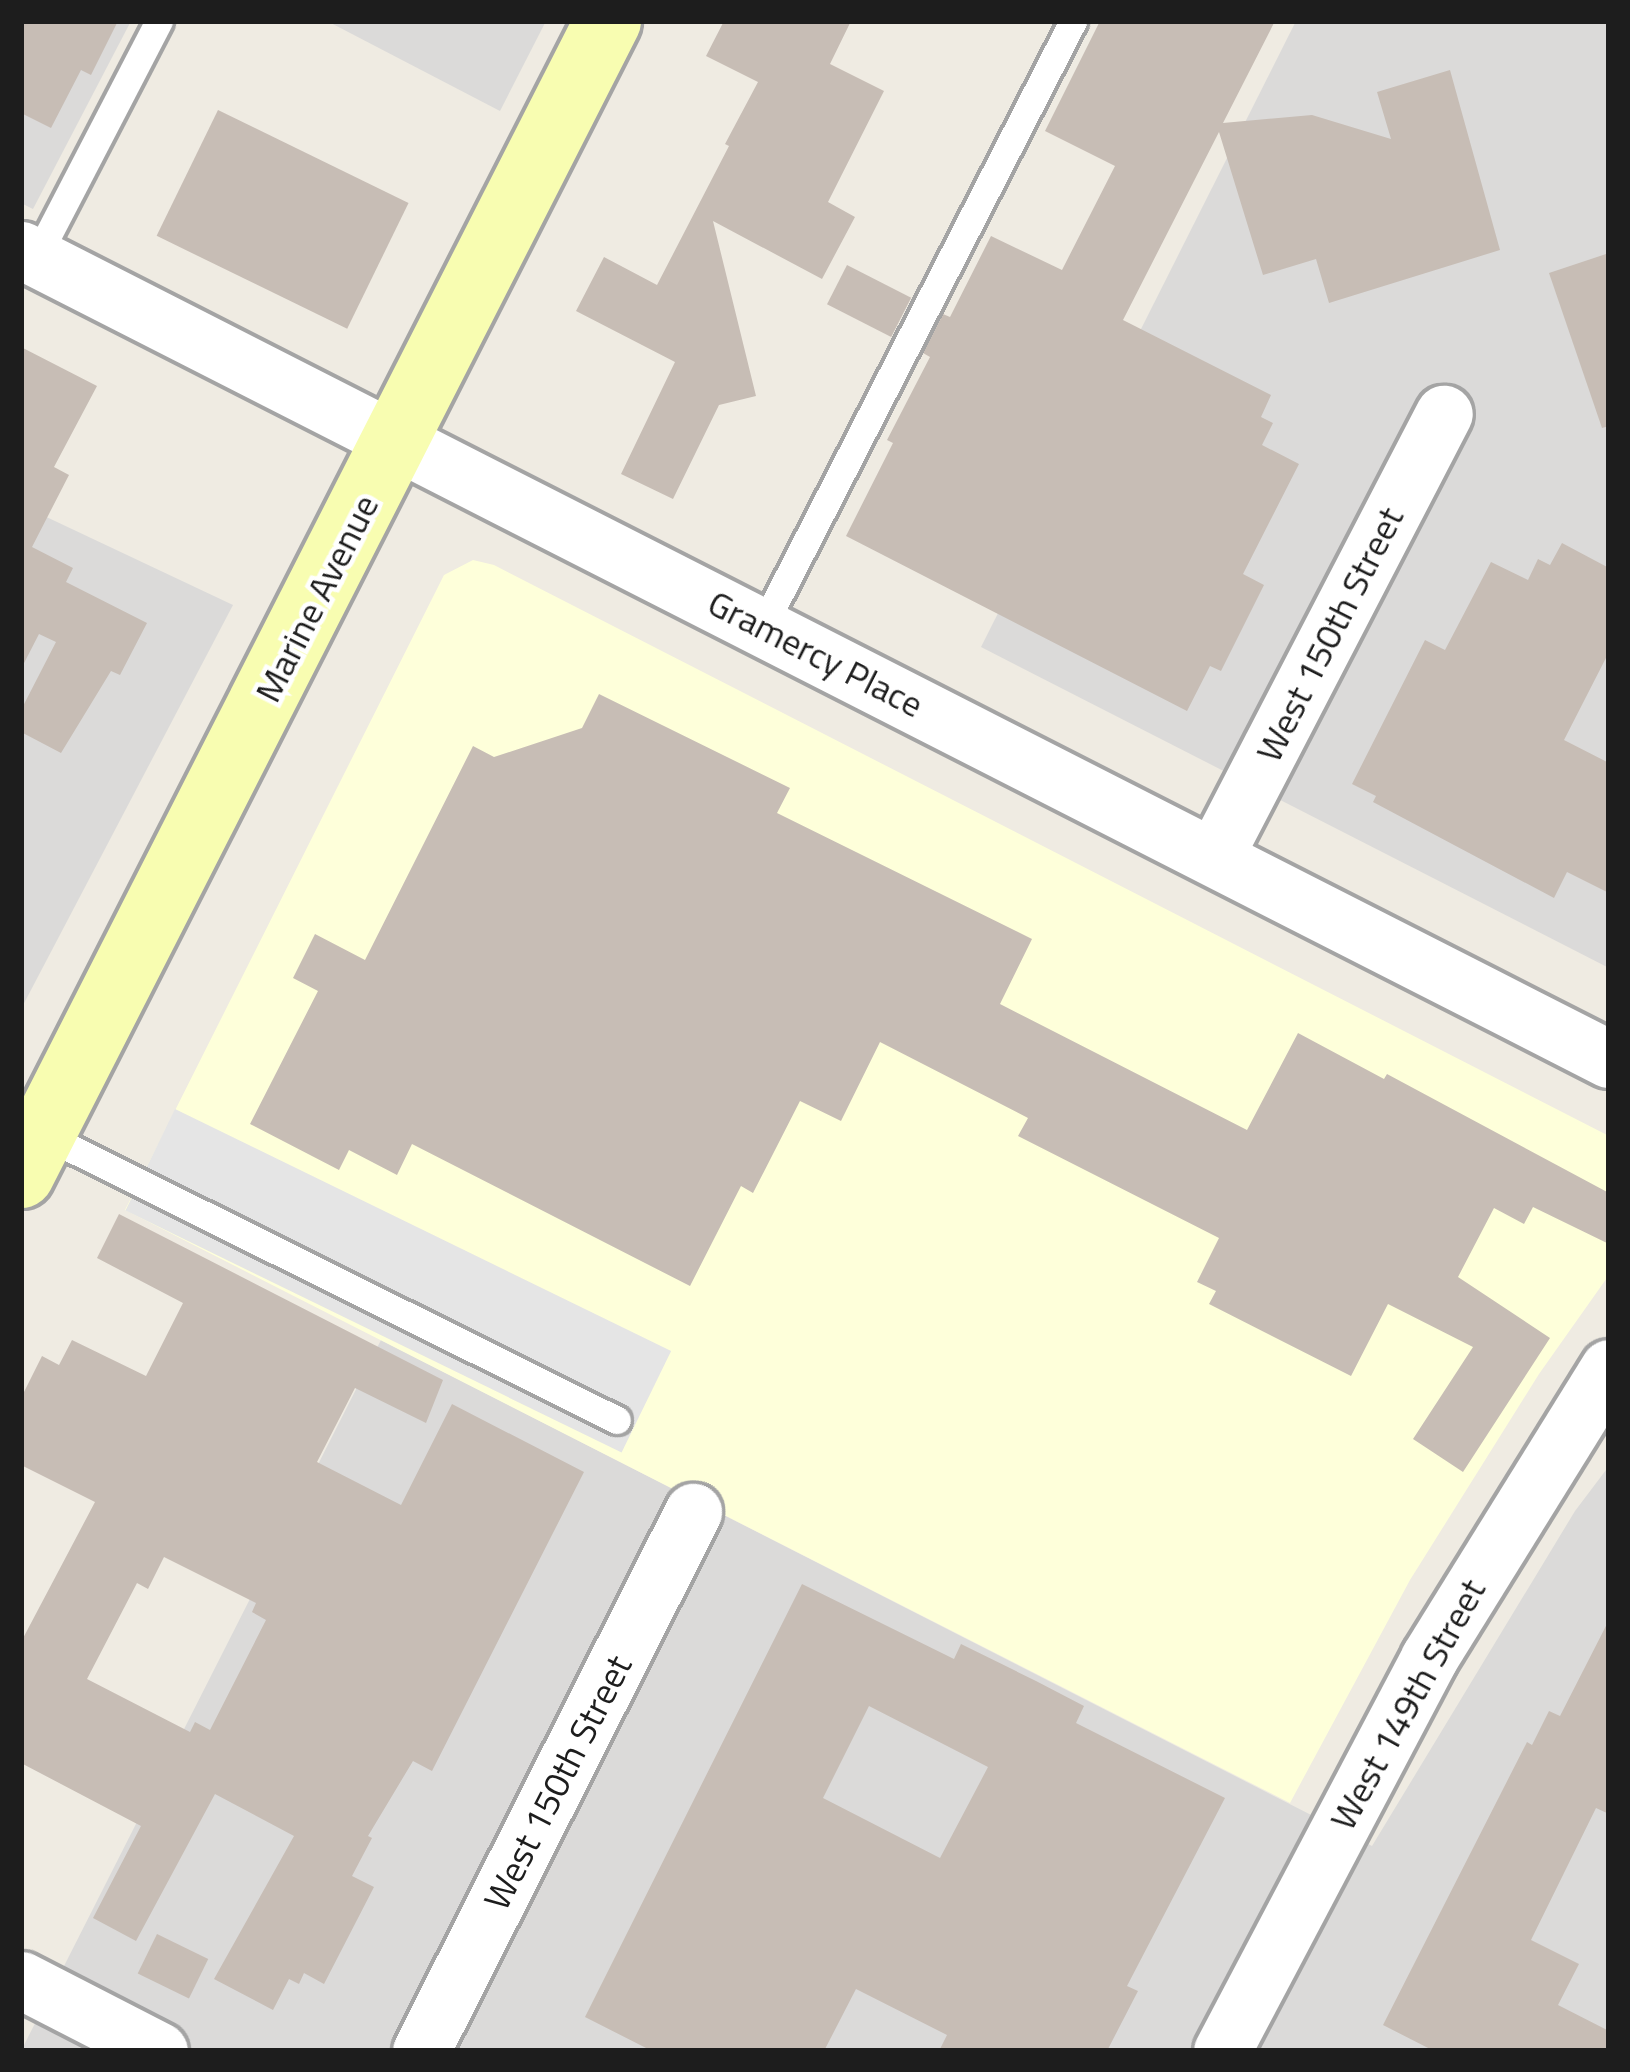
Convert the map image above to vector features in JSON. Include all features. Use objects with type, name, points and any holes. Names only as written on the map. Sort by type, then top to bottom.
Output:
[{"type":"main road","name":"Marine Avenue","points":[[32,1154],[608,21]]},
{"type":"street","name":"Gramercy Place","points":[[28,254],[1609,1059]]},
{"type":"street","name":"West 150th Street","points":[[1215,855],[1444,414]]},
{"type":"street","name":"West 149th Street","points":[[1222,2051],[1429,1658],[1609,1368]]},
{"type":"street","name":"West 150th Street","points":[[421,2051],[693,1512]]},
{"type":"street","points":[[21,1980],[159,2051]]},
{"type":"lane","points":[[28,254],[159,21]]},
{"type":"lane","points":[[763,626],[1073,21]]},
{"type":"lane","points":[[32,1154],[617,1420]]},
{"type":"shaded area","points":[[21,21],[131,21],[33,209],[21,203]]},
{"type":"shaded area","points":[[327,21],[546,21],[500,111]]},
{"type":"shaded area","points":[[1296,21],[1609,21],[1609,968],[981,647]]},
{"type":"shaded area","points":[[21,505],[233,605],[21,1009]]},
{"type":"shaded area","points":[[473,560],[494,565],[1609,1136],[1609,1275],[1539,1374],[1410,1580],[1290,1803],[125,1210],[444,575]]},
{"type":"shaded area","points":[[175,1109],[671,1351],[622,1453],[125,1211]]},
{"type":"shaded area","points":[[381,1340],[1372,1846],[1575,1511],[1609,1466],[1609,2051],[21,2051]]},
{"type":"building","points":[[21,21],[118,21],[91,75],[81,70],[51,128],[21,113]]},
{"type":"building","points":[[724,21],[851,21],[830,64],[884,91],[828,202],[855,217],[822,279],[713,221],[756,396],[719,405],[673,499],[621,474],[675,362],[576,311],[604,257],[657,285],[729,146],[725,144],[758,82],[706,56]]},
{"type":"building","points":[[1100,21],[1275,21],[1223,123],[1312,115],[1391,139],[1377,92],[1450,70],[1500,250],[1329,303],[1316,259],[1263,275],[1219,132],[1123,320],[1271,395],[1261,417],[1273,423],[1262,445],[1299,464],[1243,574],[1264,585],[1221,671],[1210,666],[1187,711],[846,536],[893,443],[887,440],[930,357],[923,353],[943,314],[950,317],[991,236],[1062,270],[1115,166],[1045,131]]},
{"type":"building","points":[[218,110],[409,203],[347,329],[157,236]]},
{"type":"building","points":[[1609,253],[1609,426],[1602,428],[1549,273]]},
{"type":"building","points":[[847,265],[911,298],[891,337],[827,304]]},
{"type":"building","points":[[21,347],[97,386],[54,467],[69,475],[32,547],[73,568],[66,582],[147,623],[120,675],[111,671],[61,753],[21,732],[21,710],[56,642],[39,634],[21,669]]},
{"type":"building","points":[[1562,543],[1609,568],[1609,652],[1564,740],[1609,763],[1609,893],[1567,872],[1554,898],[1373,802],[1376,796],[1352,784],[1425,640],[1445,650],[1491,562],[1528,580],[1538,559],[1550,565]]},
{"type":"building","points":[[599,694],[790,788],[777,813],[1032,939],[1000,1004],[1247,1130],[1298,1033],[1384,1079],[1387,1074],[1609,1193],[1609,1244],[1533,1207],[1524,1224],[1494,1208],[1458,1277],[1550,1338],[1463,1472],[1413,1439],[1473,1347],[1388,1304],[1351,1376],[1209,1304],[1216,1291],[1197,1282],[1219,1238],[1018,1136],[1028,1118],[880,1042],[841,1121],[800,1101],[753,1193],[741,1186],[690,1286],[412,1144],[397,1175],[349,1150],[339,1170],[250,1124],[318,991],[293,978],[315,934],[365,960],[473,746],[494,757],[582,728]]},
{"type":"building","points":[[119,1214],[443,1380],[426,1423],[355,1388],[317,1462],[401,1505],[452,1404],[584,1472],[432,1771],[413,1761],[368,1836],[372,1838],[352,1876],[374,1887],[324,1984],[304,1973],[299,1984],[289,1979],[273,2010],[214,1979],[294,1836],[215,1794],[136,1941],[93,1918],[141,1826],[21,1763],[21,1642],[95,1502],[21,1465],[21,1398],[42,1356],[59,1365],[72,1340],[146,1376],[183,1303],[97,1258]],"holes":[[[164,1557],[256,1603],[252,1612],[266,1620],[210,1730],[195,1722],[190,1732],[87,1679],[137,1583],[148,1589]]]},
{"type":"building","points":[[802,1584],[954,1659],[961,1644],[1036,1681],[1084,1706],[1076,1723],[1225,1798],[1127,1986],[1138,1991],[1107,2051],[939,2051],[947,2035],[856,1989],[824,2051],[652,2051],[585,2017]],"holes":[[[869,1706],[988,1767],[940,1858],[823,1798]]]},
{"type":"building","points":[[1609,1620],[1609,1814],[1596,1808],[1531,1940],[1579,1964],[1558,2005],[1609,2031],[1609,2051],[1434,2051],[1383,2025],[1527,1742],[1532,1745],[1549,1711],[1560,1716]]},
{"type":"building","points":[[157,1934],[208,1959],[189,1999],[138,1974]]}]
